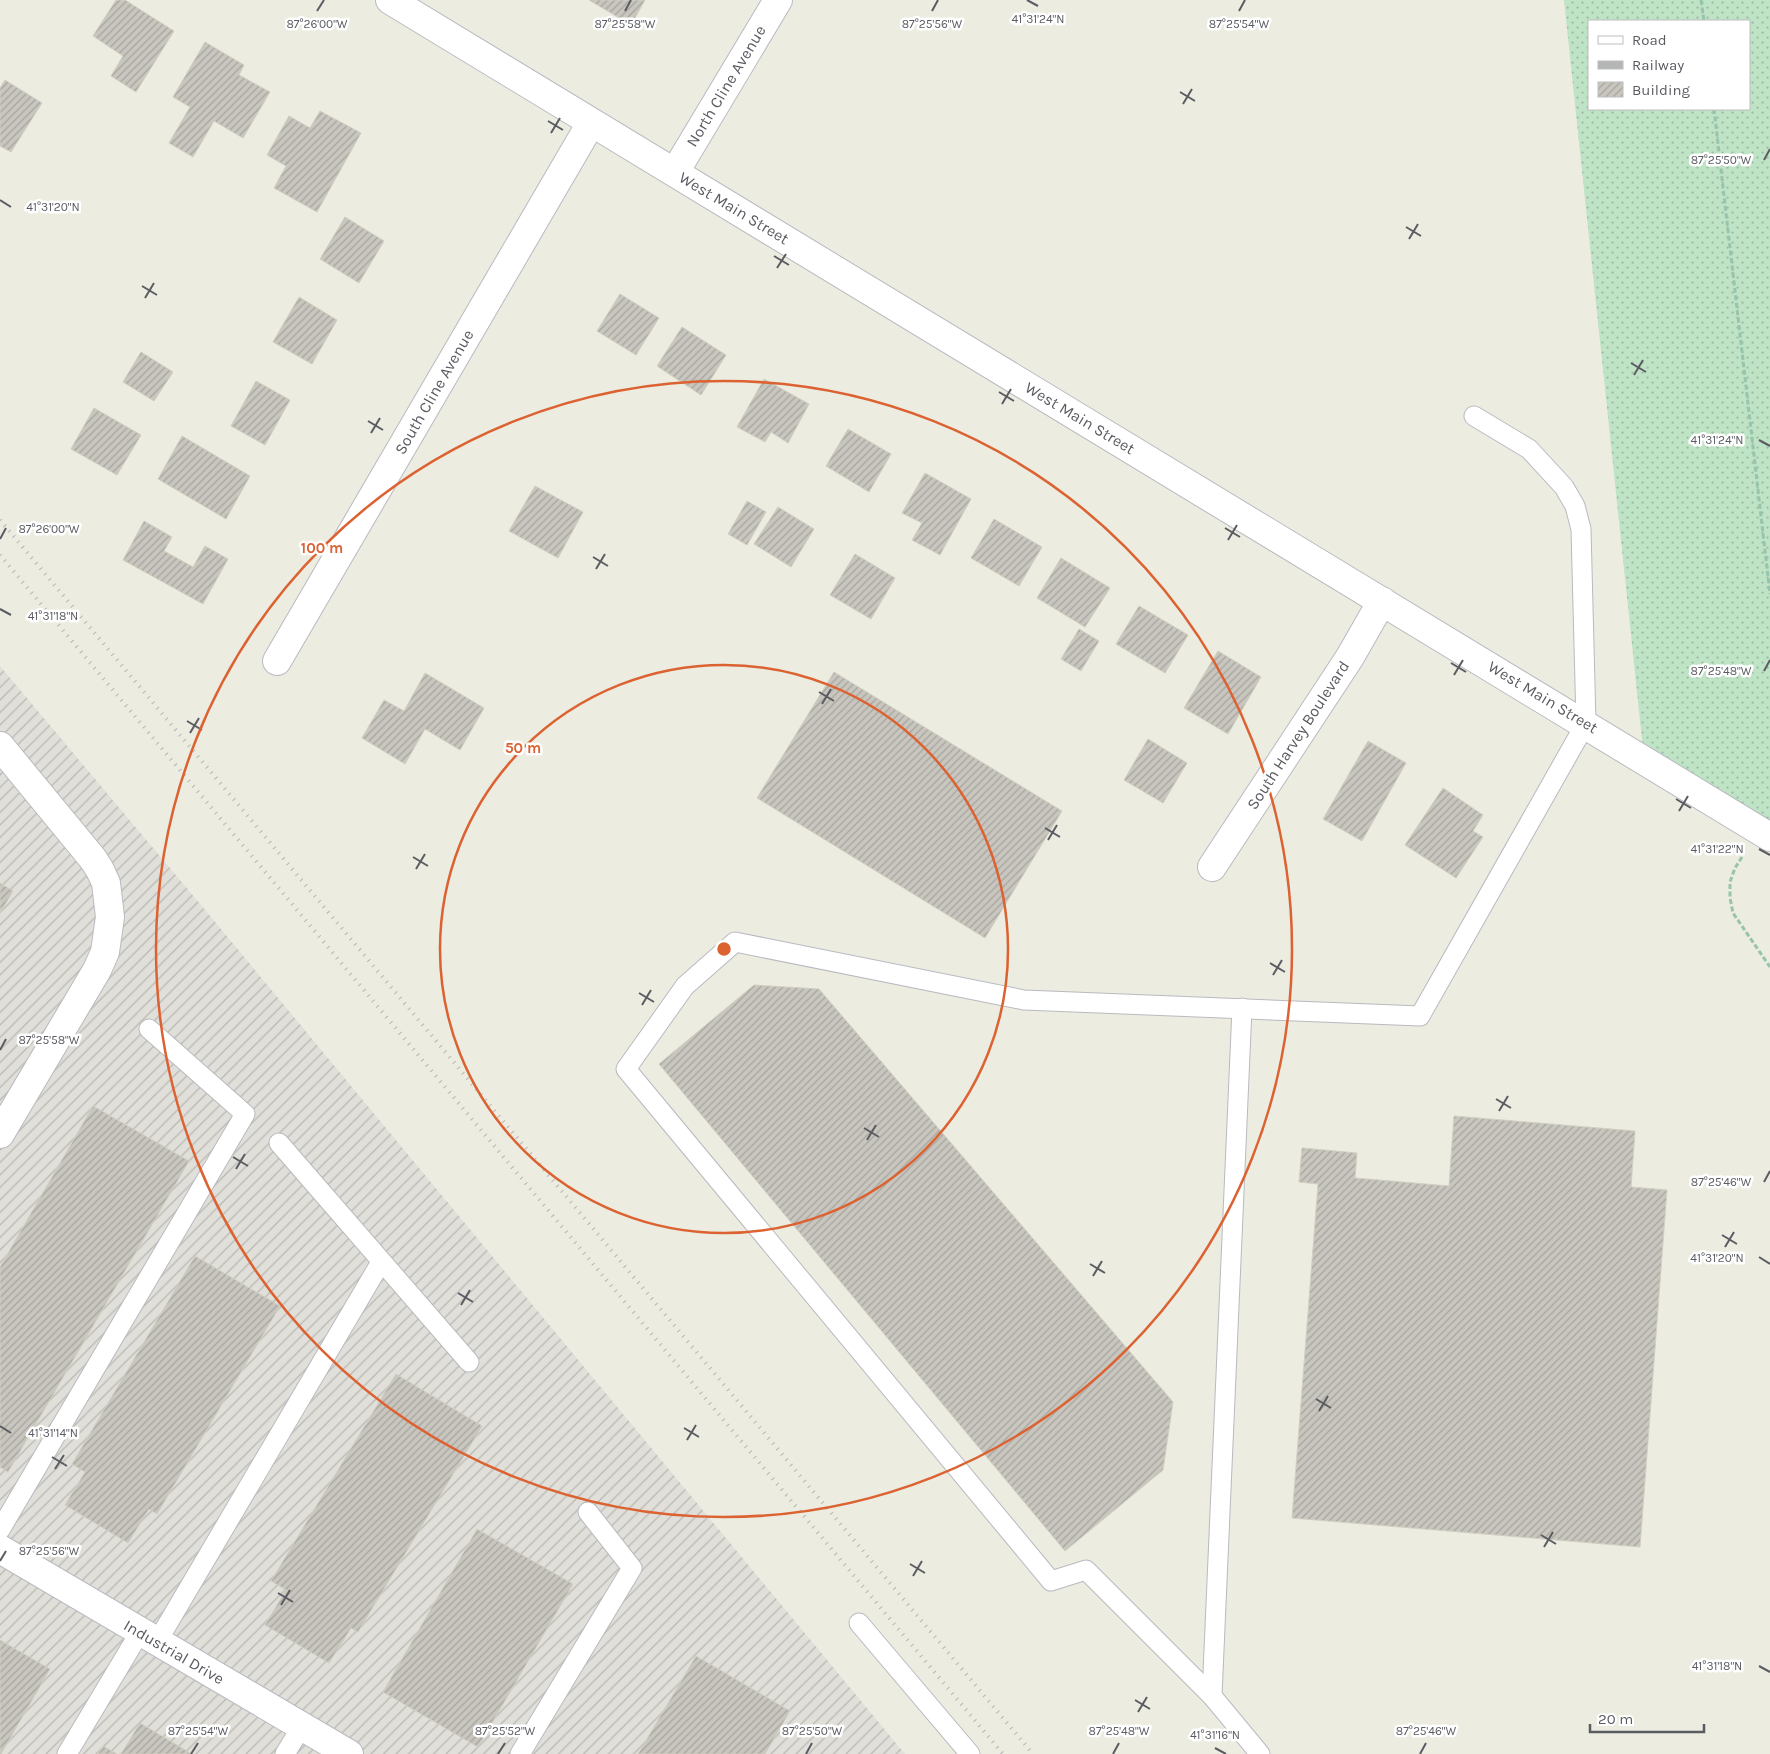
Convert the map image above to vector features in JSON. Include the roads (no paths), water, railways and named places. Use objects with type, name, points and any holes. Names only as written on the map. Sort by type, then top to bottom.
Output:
[{"type":"street","name":"West Main Street","points":[[390,0],[1586,723],[1770,837]]},
{"type":"street","name":"North Cline Avenue","points":[[675,172],[778,0]]},
{"type":"street","name":"South Cline Avenue","points":[[277,661],[591,123]]},
{"type":"street","name":"South Harvey Boulevard","points":[[1212,867],[1350,657],[1382,601]]},
{"type":"street","points":[[0,746],[93,859],[106,883],[110,917],[105,952],[97,970],[0,1134]]},
{"type":"street","name":"Industrial Drive","points":[[0,1549],[349,1754]]},
{"type":"lane","points":[[1260,1754],[1212,1696],[1086,1570],[1051,1581],[626,1069],[685,986],[735,942],[1024,1000],[1420,1016],[1586,723],[1581,529],[1575,506],[1564,487],[1529,449],[1474,416]]},
{"type":"lane","points":[[1212,1696],[1242,1008]]},
{"type":"lane","points":[[0,1530],[245,1114],[149,1029]]},
{"type":"lane","points":[[279,1143],[468,1362]]},
{"type":"lane","points":[[67,1754],[149,1636],[381,1262]]},
{"type":"lane","points":[[520,1754],[632,1568],[588,1512]]},
{"type":"lane","points":[[859,1623],[970,1754]]},
{"type":"lane","points":[[285,1754],[302,1726]]},
{"type":"railway","points":[[0,520],[1033,1754]]},
{"type":"railway","points":[[0,555],[1003,1754]]}]
